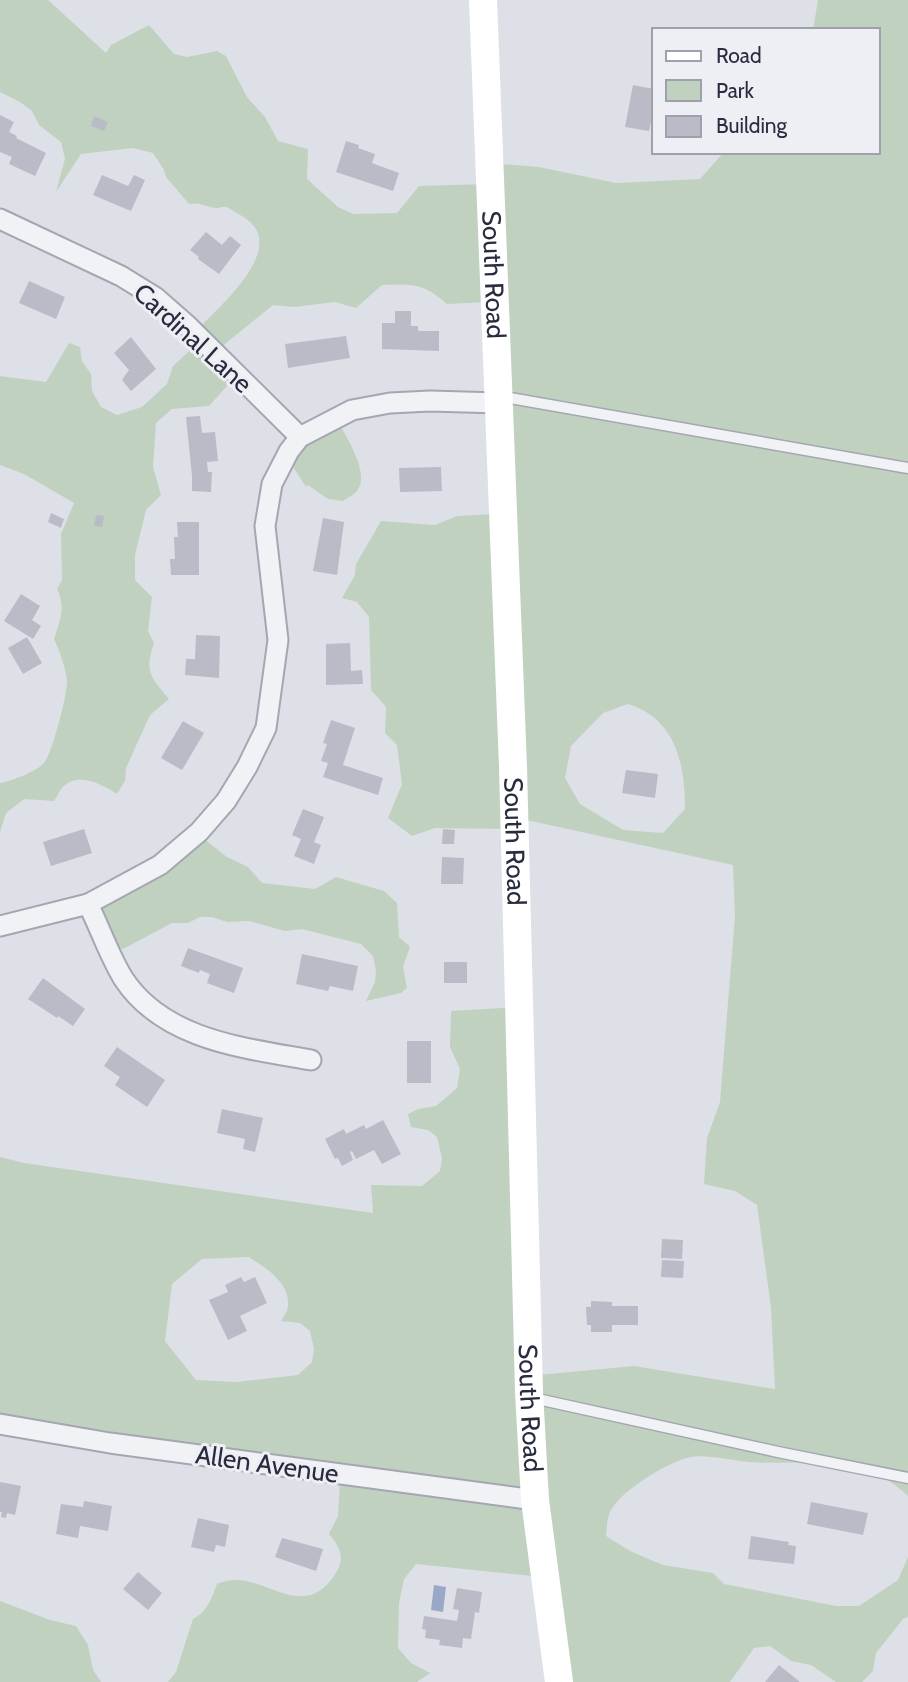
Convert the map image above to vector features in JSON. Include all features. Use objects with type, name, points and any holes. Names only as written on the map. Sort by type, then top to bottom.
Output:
[{"type":"street","name":"South Road","points":[[482,0],[499,400],[500,498],[513,767],[529,1397],[534,1500],[559,1682]]},
{"type":"street","name":"Cardinal Lane","points":[[0,219],[121,276],[155,297],[300,437]]},
{"type":"street","points":[[0,926],[88,904],[160,864],[199,832],[226,801],[247,767],[267,728],[278,640],[265,526],[272,484],[289,451],[300,437],[352,410],[390,403],[499,400]]},
{"type":"street","points":[[88,904],[123,977],[144,1004],[167,1021],[198,1035],[250,1049],[311,1060]]},
{"type":"street","name":"Allen Avenue","points":[[0,1424],[110,1443],[534,1500]]},
{"type":"lane","points":[[499,400],[908,468]]},
{"type":"lane","points":[[529,1397],[908,1478]]},
{"type":"green space","points":[[0,0],[48,0],[106,53],[111,45],[149,25],[174,54],[187,57],[217,51],[226,56],[247,97],[265,117],[278,141],[308,149],[307,179],[338,207],[353,214],[397,213],[419,186],[486,184],[488,163],[539,167],[616,183],[700,179],[722,154],[880,154],[880,28],[813,28],[818,0],[908,0],[908,1496],[872,1472],[853,1467],[750,1462],[696,1456],[659,1470],[635,1485],[617,1502],[610,1513],[606,1536],[630,1551],[663,1565],[713,1573],[724,1584],[836,1606],[859,1606],[898,1580],[908,1557],[908,1617],[903,1619],[876,1653],[873,1671],[862,1682],[836,1682],[811,1665],[791,1661],[770,1646],[754,1648],[730,1682],[557,1682],[541,1577],[416,1564],[404,1579],[399,1603],[398,1648],[411,1663],[430,1673],[417,1682],[168,1682],[176,1672],[193,1619],[205,1609],[217,1584],[233,1580],[249,1582],[294,1596],[308,1596],[322,1589],[336,1573],[341,1557],[329,1534],[338,1516],[340,1480],[0,1428],[0,1157],[24,1163],[373,1213],[371,1185],[422,1186],[440,1171],[442,1158],[437,1137],[428,1130],[411,1127],[408,1114],[436,1106],[457,1088],[460,1069],[450,1047],[451,1011],[517,1007],[527,1376],[634,1366],[775,1389],[771,1308],[757,1205],[735,1191],[704,1184],[707,1138],[720,1102],[735,916],[733,865],[531,821],[515,820],[508,829],[435,828],[412,836],[388,818],[402,784],[397,745],[385,733],[386,707],[371,690],[369,617],[357,602],[342,598],[355,575],[356,564],[381,521],[435,525],[457,516],[495,514],[490,302],[447,304],[424,288],[382,285],[356,308],[335,302],[294,307],[273,305],[220,348],[236,376],[209,406],[172,409],[156,423],[153,467],[161,495],[146,510],[135,555],[135,580],[152,597],[148,631],[154,643],[150,661],[151,674],[169,699],[150,715],[126,768],[125,781],[117,794],[91,781],[70,782],[63,787],[54,801],[24,799],[6,813],[0,832],[0,783],[23,776],[44,763],[51,748],[67,687],[62,659],[54,639],[62,608],[57,589],[62,580],[61,534],[74,503],[24,474],[0,465],[0,376],[46,382],[69,343],[80,347],[82,361],[91,374],[92,391],[101,407],[117,415],[142,407],[167,384],[173,366],[202,339],[200,327],[237,288],[248,272],[257,256],[259,241],[254,227],[229,208],[189,204],[166,177],[153,153],[133,148],[81,154],[56,192],[65,159],[61,142],[39,125],[32,111],[0,92]],"holes":[[[628,704],[657,720],[667,732],[680,760],[683,776],[685,809],[663,833],[623,830],[580,804],[565,778],[571,746],[603,713]],[[249,1257],[281,1283],[288,1297],[288,1307],[281,1321],[300,1323],[310,1331],[314,1349],[312,1362],[298,1375],[236,1382],[196,1380],[165,1341],[172,1284],[202,1259]]]},
{"type":"green space","points":[[338,421],[356,456],[361,475],[361,484],[357,491],[343,501],[328,499],[308,485],[306,487],[286,456]]},
{"type":"green space","points":[[199,835],[227,857],[248,867],[262,883],[315,889],[336,877],[384,891],[397,903],[399,937],[410,947],[403,967],[407,988],[401,993],[366,1001],[375,982],[376,971],[373,956],[361,944],[302,929],[285,931],[249,921],[227,922],[212,917],[200,917],[188,923],[172,923],[123,949],[119,947],[98,900]]},
{"type":"green space","points":[[0,1601],[50,1620],[76,1626],[88,1645],[93,1670],[101,1682],[0,1682]]},
{"type":"water","points":[[434,1585],[446,1587],[443,1612],[431,1610]]},
{"type":"building","points":[[633,85],[652,89],[649,131],[625,127]]},
{"type":"building","points":[[0,115],[14,122],[9,132],[17,136],[16,138],[46,153],[35,176],[9,164],[12,157],[0,152]]},
{"type":"building","points":[[94,116],[108,122],[104,131],[91,126]]},
{"type":"building","points":[[346,141],[375,154],[372,163],[399,173],[393,191],[336,172]]},
{"type":"building","points":[[102,175],[128,186],[134,175],[145,180],[131,211],[93,195]]},
{"type":"building","points":[[206,232],[222,245],[230,236],[241,245],[219,274],[190,250]]},
{"type":"building","points":[[29,281],[65,297],[56,319],[19,303]]},
{"type":"building","points":[[395,311],[411,311],[411,326],[418,326],[418,331],[439,331],[439,351],[382,349],[382,323],[395,323]]},
{"type":"building","points":[[346,336],[350,358],[288,368],[285,344]]},
{"type":"building","points":[[131,337],[156,369],[131,391],[122,380],[129,370],[114,353]]},
{"type":"building","points":[[200,416],[202,433],[215,432],[218,461],[207,462],[208,472],[212,472],[211,492],[192,491],[186,417]]},
{"type":"building","points":[[441,467],[442,491],[400,492],[399,468]]},
{"type":"building","points":[[51,513],[64,519],[61,528],[48,522]]},
{"type":"building","points":[[96,515],[104,516],[102,527],[94,526]]},
{"type":"building","points":[[323,518],[344,522],[337,575],[313,571]]},
{"type":"building","points":[[177,522],[199,522],[199,575],[171,575],[170,559],[175,559],[174,537],[178,537]]},
{"type":"building","points":[[21,594],[40,606],[32,620],[41,626],[33,639],[4,621]]},
{"type":"building","points":[[196,635],[220,636],[219,678],[185,675],[186,659],[195,659]]},
{"type":"building","points":[[27,637],[42,663],[23,674],[8,648]]},
{"type":"building","points":[[350,643],[351,671],[362,670],[363,684],[326,685],[326,644]]},
{"type":"building","points":[[331,720],[355,728],[343,765],[383,778],[378,795],[323,777],[328,763],[321,761],[327,744],[323,743]]},
{"type":"building","points":[[183,721],[204,733],[182,770],[161,758]]},
{"type":"building","points":[[626,770],[658,774],[655,798],[622,793]]},
{"type":"building","points":[[303,809],[324,817],[314,842],[321,845],[314,864],[294,856],[301,839],[292,835]]},
{"type":"building","points":[[84,829],[92,853],[51,866],[43,842]]},
{"type":"building","points":[[443,829],[455,830],[454,844],[442,844]]},
{"type":"building","points":[[442,857],[464,858],[463,884],[441,884]]},
{"type":"building","points":[[188,948],[243,968],[234,993],[207,983],[210,974],[181,966]]},
{"type":"building","points":[[302,954],[358,966],[353,991],[330,986],[328,991],[296,984]]},
{"type":"building","points":[[444,962],[467,962],[467,983],[444,983]]},
{"type":"building","points":[[43,978],[85,1009],[73,1026],[28,999]]},
{"type":"building","points":[[407,1041],[431,1041],[431,1083],[407,1083]]},
{"type":"building","points":[[117,1047],[165,1080],[147,1107],[115,1085],[120,1077],[104,1066]]},
{"type":"building","points":[[222,1109],[263,1118],[255,1152],[243,1149],[245,1139],[217,1133]]},
{"type":"building","points":[[383,1120],[401,1154],[382,1164],[374,1150],[356,1159],[352,1151],[350,1152],[353,1160],[342,1166],[338,1158],[335,1159],[325,1139],[344,1129],[346,1134],[364,1125],[366,1129]]},
{"type":"building","points":[[662,1239],[683,1240],[682,1259],[661,1258]]},
{"type":"building","points":[[662,1260],[684,1261],[683,1278],[661,1277]]},
{"type":"building","points":[[241,1277],[244,1282],[255,1277],[267,1303],[240,1316],[247,1331],[228,1340],[209,1300],[228,1292],[225,1285]]},
{"type":"building","points":[[591,1301],[612,1302],[612,1306],[638,1306],[638,1325],[612,1325],[612,1332],[591,1332],[591,1325],[587,1325],[586,1307],[591,1307]]},
{"type":"building","points":[[0,1482],[21,1486],[15,1515],[7,1513],[6,1518],[1,1517],[0,1512]]},
{"type":"building","points":[[84,1501],[112,1506],[108,1531],[80,1526],[78,1538],[56,1534],[61,1504],[83,1507]]},
{"type":"building","points":[[811,1502],[868,1513],[863,1535],[807,1524]]},
{"type":"building","points":[[198,1518],[229,1525],[225,1547],[216,1545],[214,1552],[191,1547]]},
{"type":"building","points":[[751,1536],[789,1542],[788,1545],[796,1546],[794,1564],[748,1559]]},
{"type":"building","points":[[282,1538],[323,1549],[316,1571],[275,1557]]},
{"type":"building","points":[[138,1572],[162,1593],[148,1610],[123,1589]]},
{"type":"building","points":[[457,1588],[482,1592],[479,1613],[475,1612],[471,1639],[463,1638],[462,1648],[439,1645],[440,1640],[425,1638],[426,1630],[422,1629],[424,1616],[457,1621],[459,1610],[453,1609]]},
{"type":"building","points":[[779,1665],[800,1682],[765,1682]]}]
